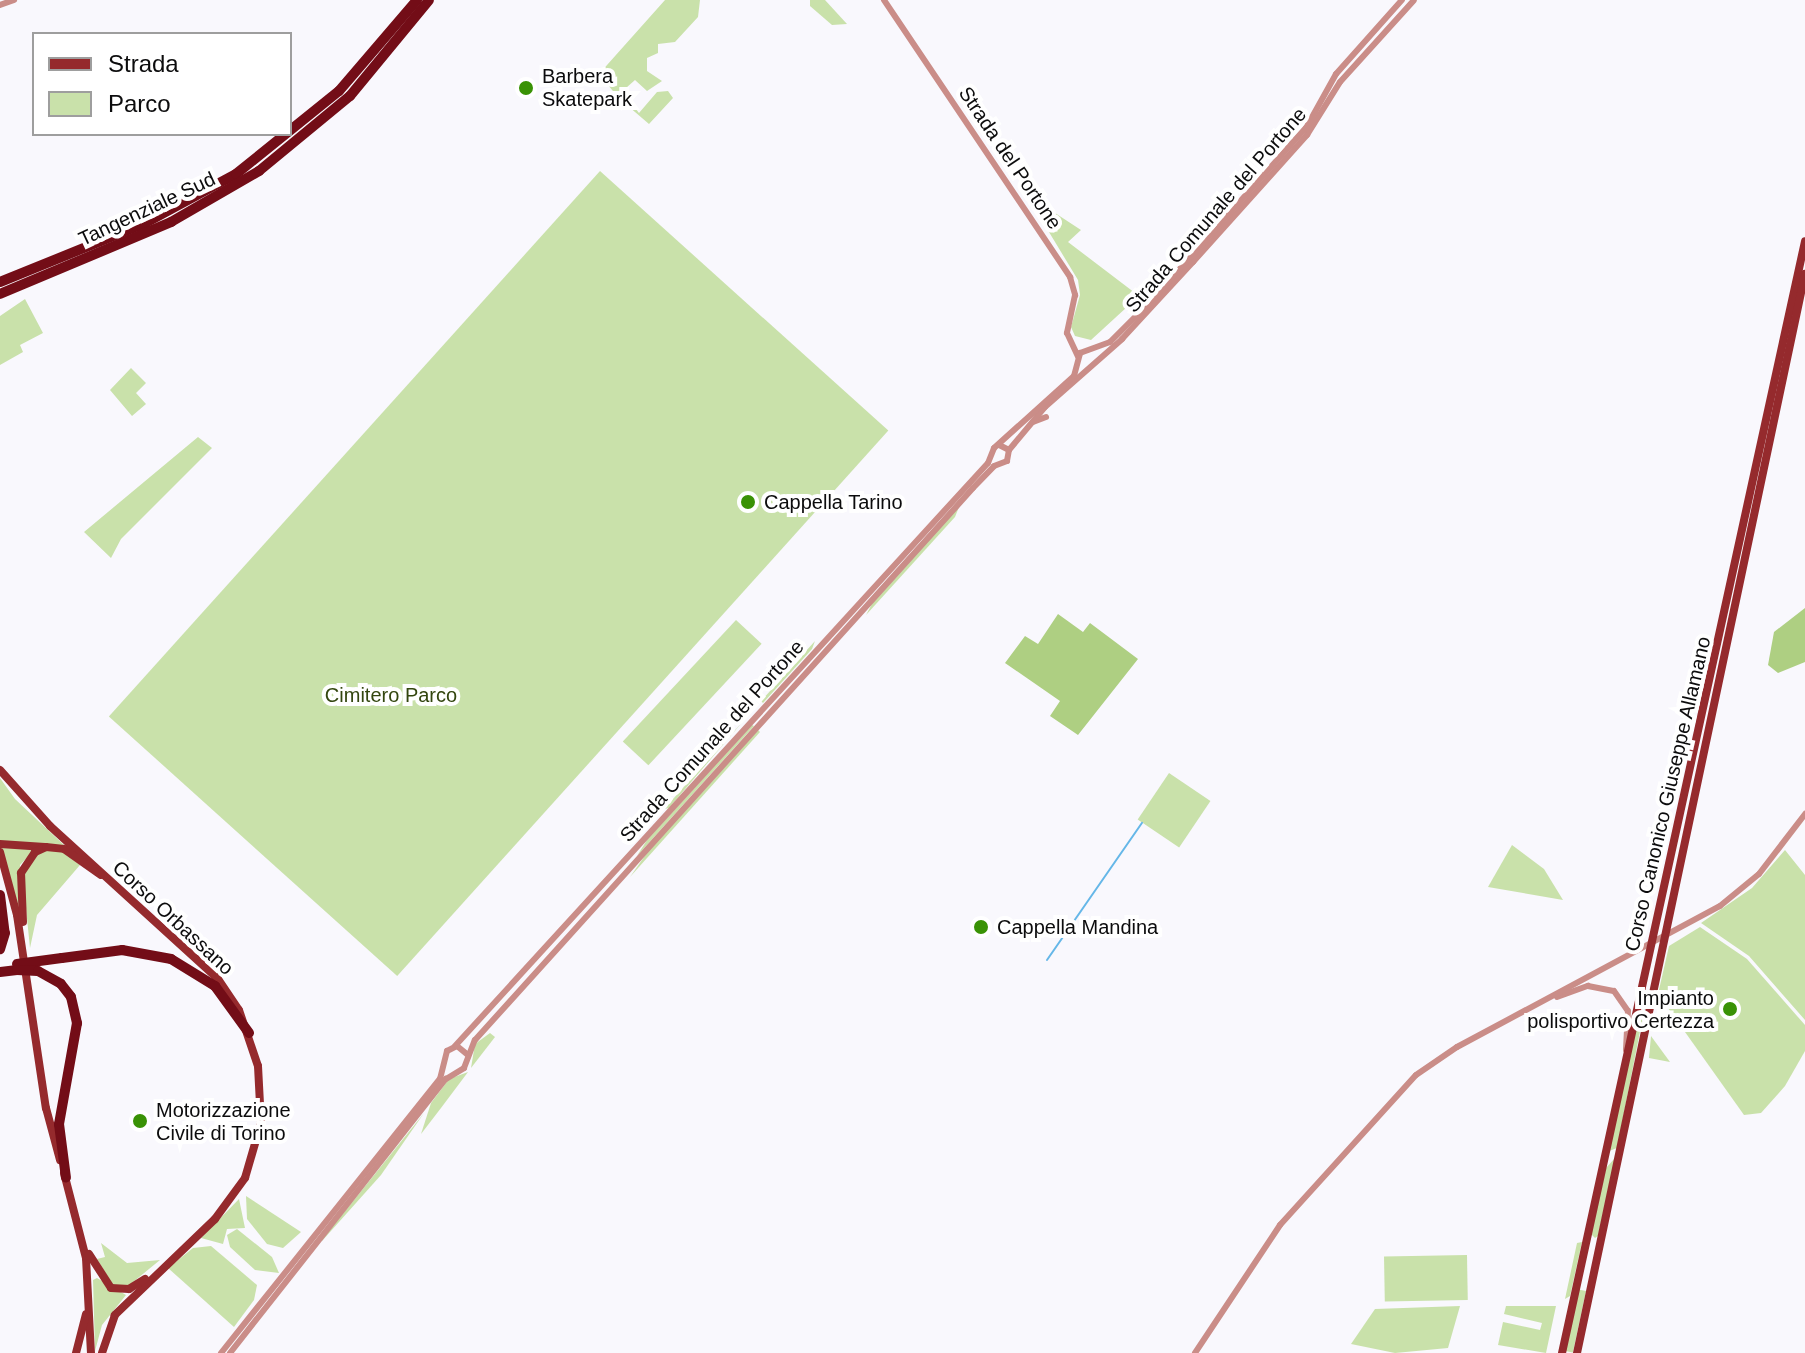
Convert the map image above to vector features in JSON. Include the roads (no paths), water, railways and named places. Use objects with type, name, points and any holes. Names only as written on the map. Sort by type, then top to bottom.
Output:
[{"type":"highway","name":"Tangenziale Sud","points":[[292,129],[339,91],[417,0]]},
{"type":"highway","name":"Tangenziale Sud","points":[[0,294],[171,222],[259,171],[350,96],[429,0]]},
{"type":"highway","name":"Tangenziale Sud","points":[[0,282],[156,218],[246,167],[284,136]]},
{"type":"highway","points":[[0,895],[5,929],[0,949]]},
{"type":"highway","points":[[0,969],[122,950],[171,959],[215,986],[249,1033]]},
{"type":"highway","points":[[16,967],[44,973],[61,984],[74,1004],[77,1023],[59,1124],[66,1178]]},
{"type":"main road","name":"Corso Canonico Giuseppe Allamano","points":[[1562,1353],[1805,241]]},
{"type":"main road","name":"Corso Canonico Giuseppe Allamano","points":[[1577,1353],[1805,274]]},
{"type":"main road","name":"Corso Orbassano","points":[[0,770],[24,801],[80,858],[105,876],[206,965],[229,993],[249,1033],[258,1066],[262,1111],[254,1154],[236,1192],[202,1230],[115,1315],[102,1353]]},
{"type":"main road","points":[[0,844],[64,849],[80,858]]},
{"type":"main road","points":[[46,847],[27,859],[21,873],[24,949],[46,1108],[83,1242],[91,1353]]},
{"type":"main road","points":[[0,852],[24,949]]},
{"type":"main road","points":[[83,1242],[100,1277],[123,1290],[141,1282],[202,1230]]},
{"type":"main road","points":[[76,1353],[89,1294]]},
{"type":"street","points":[[0,5],[14,0]]},
{"type":"street","name":"Strada del Portone","points":[[884,0],[1070,277],[1075,295],[1067,329],[1071,344]]},
{"type":"street","name":"Strada Comunale del Portone","points":[[455,1046],[999,445],[1071,379],[1079,360],[1088,351],[1110,342],[1146,306],[1295,140],[1315,115],[1336,74],[1402,0]]},
{"type":"street","name":"Strada Comunale del Portone","points":[[468,1055],[534,973],[999,463],[1007,461],[1009,450],[1030,424],[1149,310],[1307,135],[1340,82],[1414,0]]},
{"type":"street","points":[[1071,344],[1088,351],[1096,361]]},
{"type":"street","points":[[1071,344],[1079,360],[1089,368]]},
{"type":"street","points":[[1030,424],[1046,417]]},
{"type":"street","points":[[999,445],[1009,450]]},
{"type":"street","points":[[992,455],[999,463]]},
{"type":"street","points":[[1195,1353],[1280,1225],[1416,1075],[1445,1054],[1691,925],[1752,881],[1805,814]]},
{"type":"street","points":[[1671,918],[1679,925],[1691,925]]},
{"type":"street","points":[[1554,997],[1588,986],[1614,991],[1628,1011],[1626,1056]]},
{"type":"street","points":[[221,1353],[440,1079],[445,1053],[455,1046],[468,1055],[464,1068],[455,1071],[230,1353]]},
{"type":"street","points":[[445,1065],[455,1071]]},
{"type":"waterway","points":[[1047,960],[1142,823]]},
{"type":"place","name":"Barbera Skatepark","points":[[526,88]]},
{"type":"place","name":"Cappella Tarino","points":[[748,502]]},
{"type":"place","name":"Cappella Mandina","points":[[981,927]]},
{"type":"place","name":"Impianto polisportivo Certezza","points":[[1730,1009]]},
{"type":"place","name":"Motorizzazione Civile di Torino","points":[[140,1121]]},
{"type":"park label","name":"Cimitero Parco","points":[[391,695]]}]
